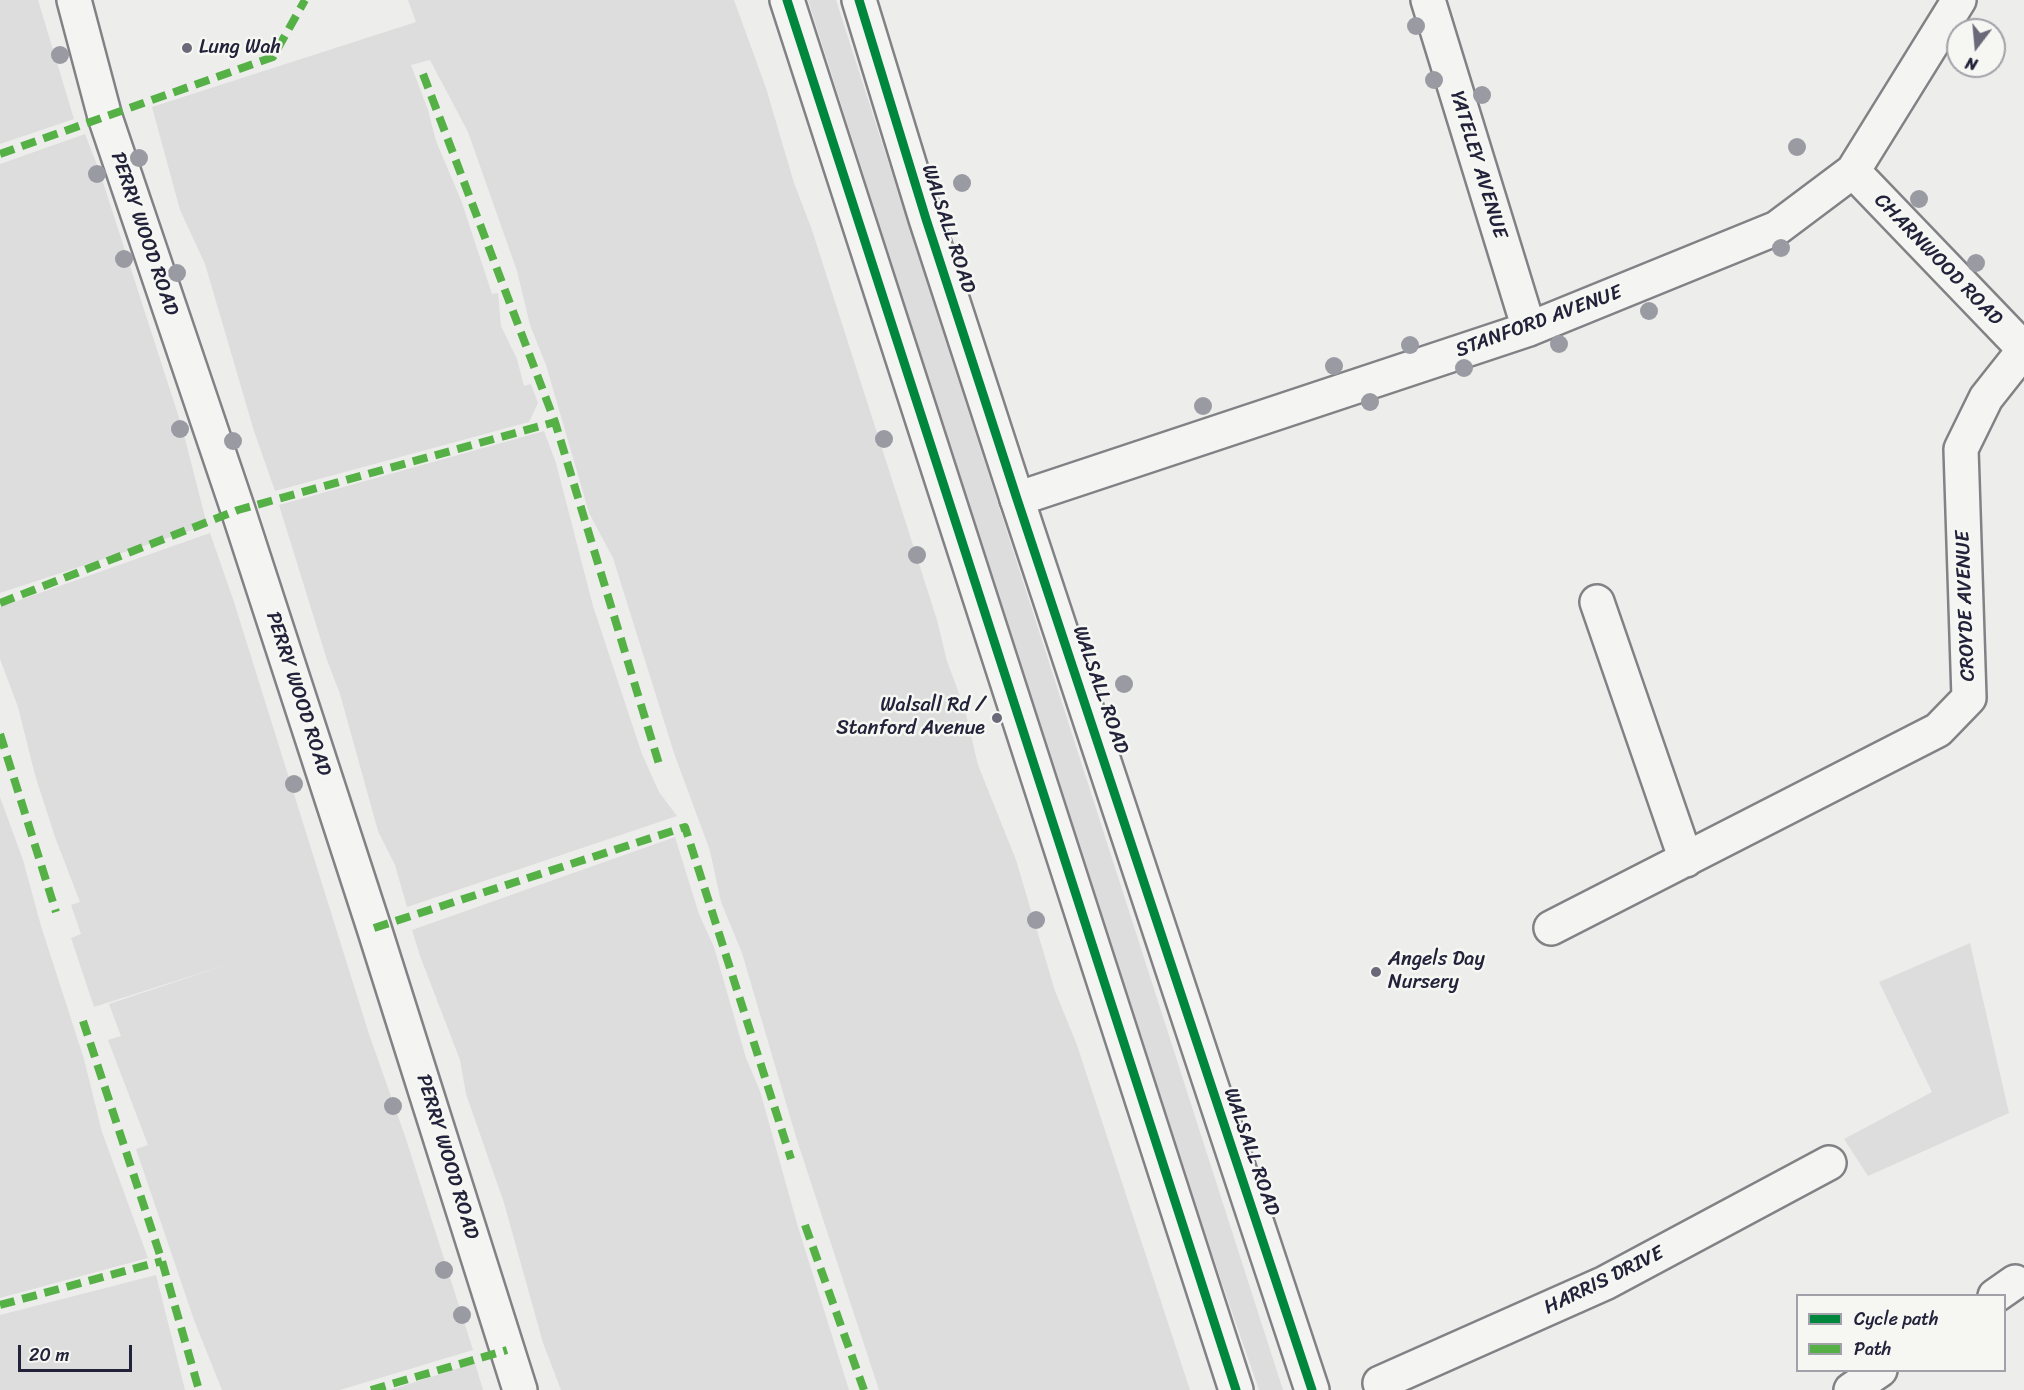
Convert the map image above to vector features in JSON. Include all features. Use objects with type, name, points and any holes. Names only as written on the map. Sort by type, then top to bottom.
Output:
[{"type":"main road","name":"PERRY WOOD ROAD","points":[[74,0],[105,117],[323,770],[520,1390]]},
{"type":"main road","points":[[787,0],[1236,1390]]},
{"type":"main road","name":"WALSALL ROAD","points":[[859,0],[926,219],[1017,499],[1312,1390]]},
{"type":"main road","name":"YATELEY AVENUE","points":[[1428,0],[1528,329]]},
{"type":"main road","name":"STANFORD AVENUE","points":[[1017,499],[1528,329],[1777,228],[1852,171],[1959,0]]},
{"type":"main road","name":"CHARNWOOD ROAD","points":[[1852,171],[2024,350]]},
{"type":"main road","name":"CROYDE AVENUE","points":[[1551,928],[1938,730],[1969,698],[1961,449],[1986,398],[2024,350]]},
{"type":"main road","points":[[1597,602],[1686,860]]},
{"type":"main road","name":"HARRIS DRIVE","points":[[1384,1390],[1380,1383],[1605,1283],[1829,1163]]},
{"type":"main road","points":[[1851,1390],[1878,1372]]},
{"type":"shaded area","points":[[0,0],[38,0],[74,119],[0,144]]},
{"type":"shaded area","points":[[408,0],[734,0],[766,88],[794,183],[812,230],[937,620],[947,661],[965,710],[978,765],[1016,860],[1055,991],[1077,1045],[1190,1390],[879,1390],[796,1137],[742,953],[721,902],[710,851],[674,753],[613,558],[589,513],[546,365],[530,325],[517,271],[468,132],[430,60],[411,65],[428,110],[436,141],[461,200],[492,294],[498,293],[501,326],[517,359],[524,386],[531,384],[538,403],[529,422],[275,491],[254,431],[205,264],[180,210],[152,107],[416,22]]},
{"type":"shaded area","points":[[808,0],[836,0],[1283,1390],[1259,1390],[1150,1075]]},
{"type":"shaded area","points":[[85,134],[99,170],[182,427],[207,525],[0,593],[0,164]]},
{"type":"shaded area","points":[[544,431],[556,463],[593,606],[642,754],[659,792],[677,816],[407,907],[395,865],[378,831],[340,694],[327,660],[279,505]]},
{"type":"shaded area","points":[[210,533],[234,602],[369,1034],[406,1139],[473,1350],[340,1390],[222,1390],[194,1320],[136,1149],[148,1145],[108,1040],[121,1036],[109,1004],[229,964],[94,1007],[71,938],[81,934],[71,905],[80,902],[55,837],[35,775],[18,707],[0,659],[0,607]]},
{"type":"shaded area","points":[[0,797],[23,860],[41,926],[84,1059],[102,1132],[148,1258],[0,1298]]},
{"type":"shaded area","points":[[675,837],[699,914],[714,947],[746,1058],[760,1091],[798,1227],[849,1390],[561,1390],[543,1343],[504,1203],[466,1094],[460,1060],[420,956],[412,930]]},
{"type":"shaded area","points":[[1970,943],[2009,1113],[1868,1176],[1844,1139],[1932,1092],[1879,982]]},
{"type":"shaded area","points":[[156,1275],[185,1390],[0,1390],[0,1315]]},
{"type":"shaded area","points":[[475,1363],[483,1390],[390,1390]]},
{"type":"marked path","points":[[0,154],[273,57],[305,0]]},
{"type":"marked path","points":[[423,74],[555,422],[659,764]]},
{"type":"marked path","points":[[0,603],[238,510],[555,422]]},
{"type":"marked path","points":[[0,734],[56,912]]},
{"type":"marked path","points":[[374,928],[685,827],[791,1159]]},
{"type":"marked path","points":[[83,1021],[162,1261],[199,1390]]},
{"type":"marked path","points":[[805,1225],[864,1390]]},
{"type":"marked path","points":[[0,1305],[162,1261]]},
{"type":"marked path","points":[[371,1390],[507,1350]]},
{"type":"cycle path","points":[[787,0],[1236,1390]]},
{"type":"cycle path","points":[[859,0],[926,219],[1017,499],[1312,1390]]},
{"type":"place","name":"Lung Wah","points":[[187,48]]},
{"type":"place","name":"Walsall Rd / Stanford Avenue","points":[[997,718]]},
{"type":"place","name":"Angels Day Nursery","points":[[1376,972]]}]
